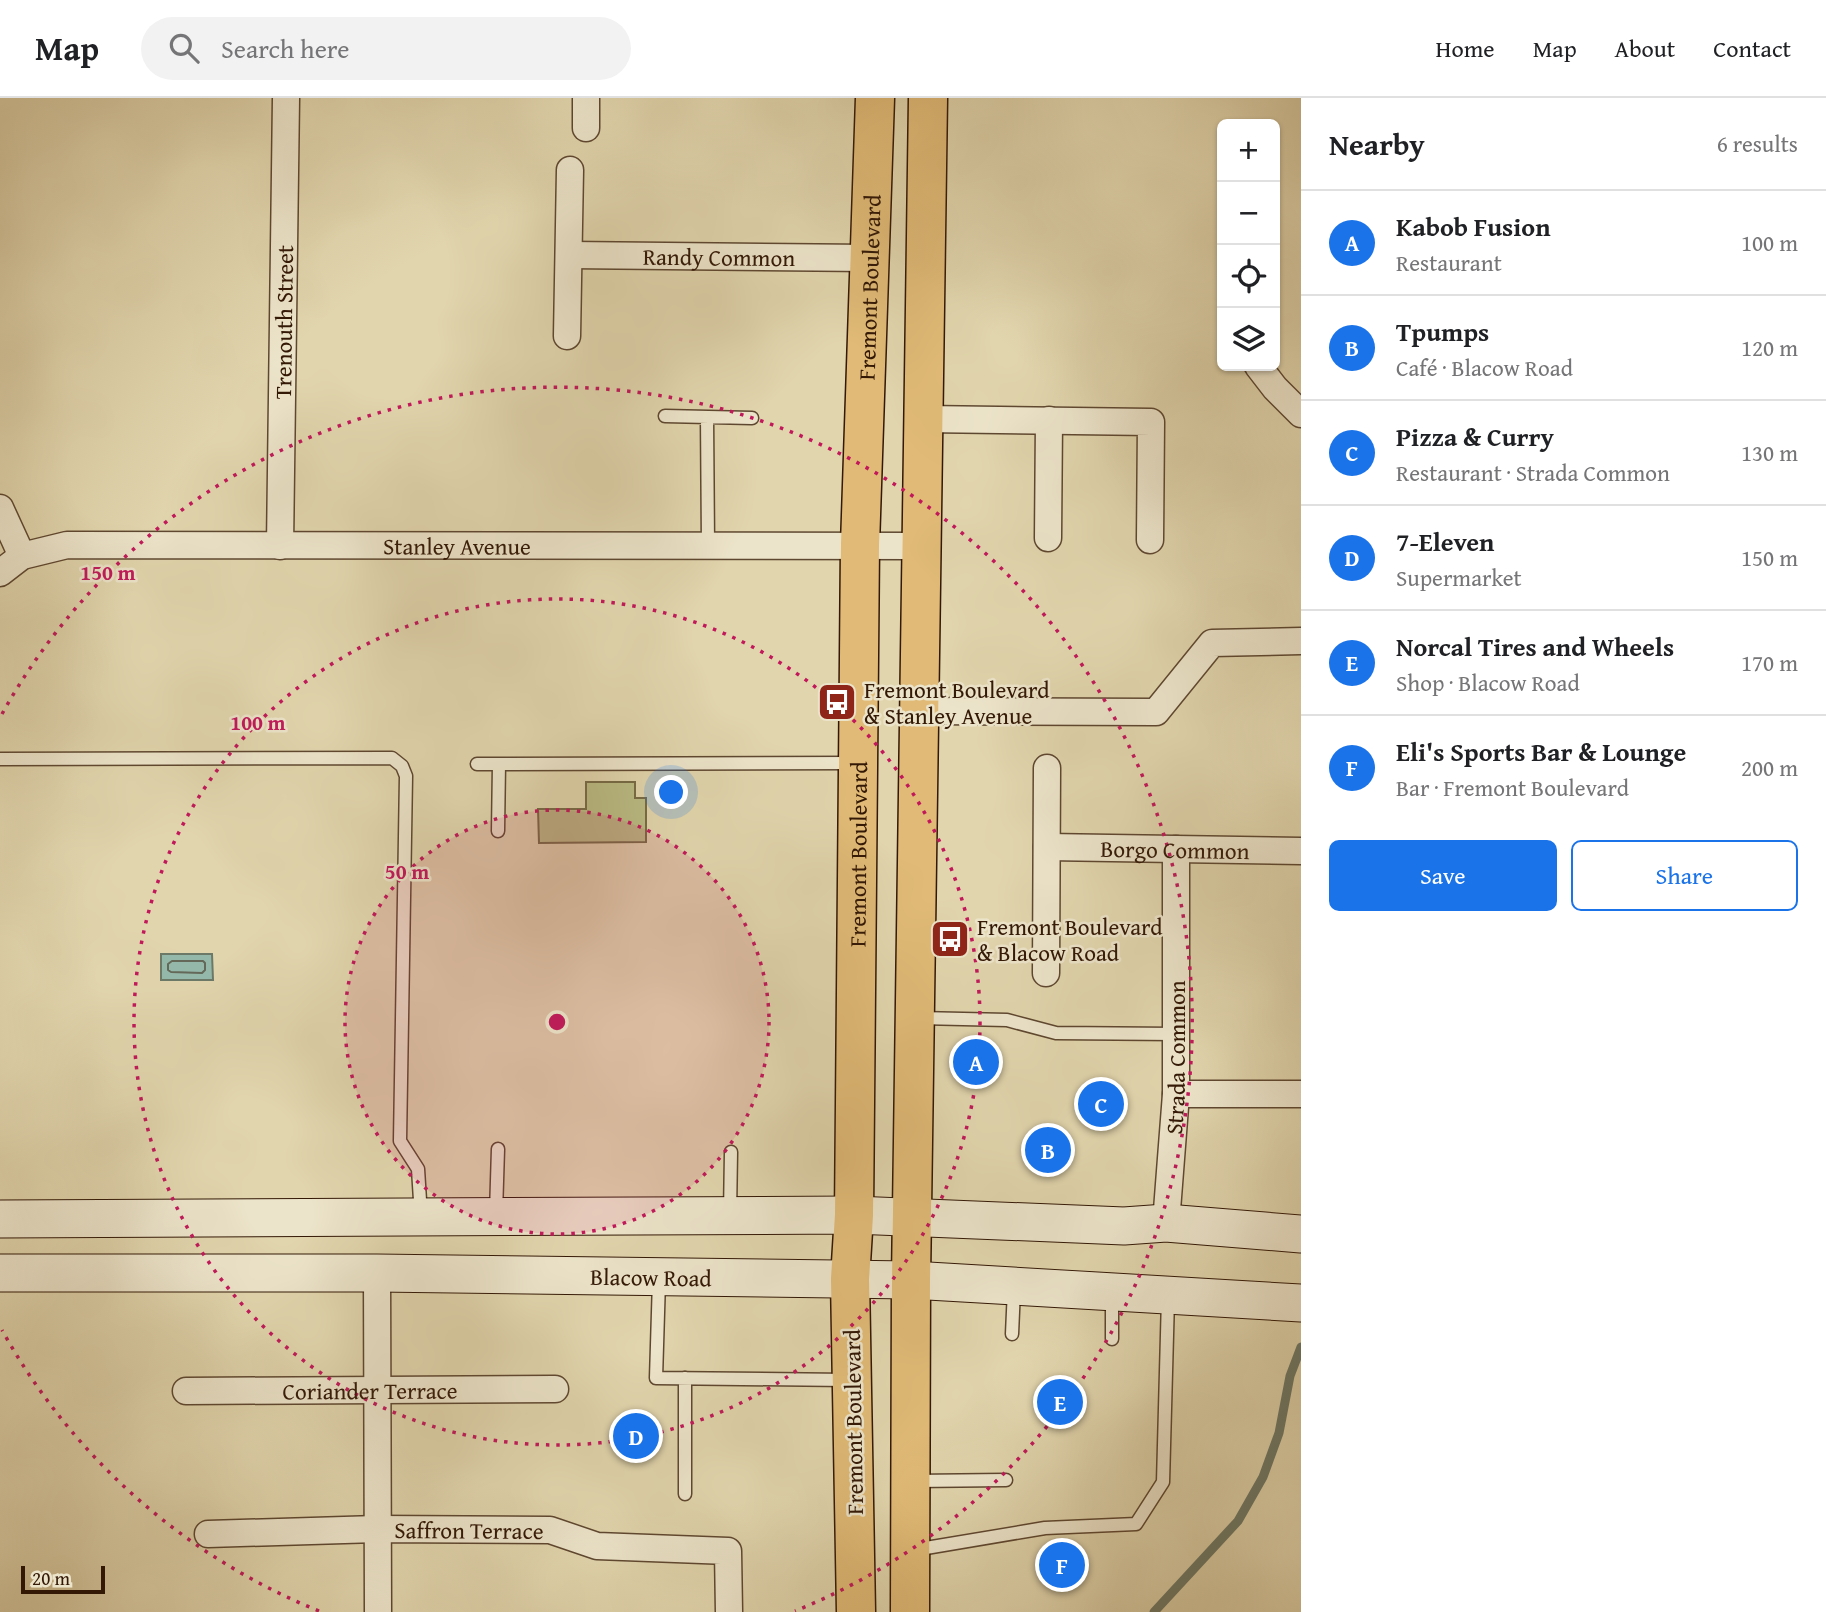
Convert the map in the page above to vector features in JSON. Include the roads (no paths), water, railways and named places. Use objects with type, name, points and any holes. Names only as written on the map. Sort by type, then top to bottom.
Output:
[{"type":"main road","name":"Fremont Boulevard","points":[[856,1612],[850,1279],[854,1215],[860,545],[875,98]]},
{"type":"main road","points":[[911,1612],[911,1280],[928,98]]},
{"type":"main road","points":[[0,1219],[854,1215],[1124,1226],[1166,1223],[1301,1234]]},
{"type":"main road","name":"Blacow Road","points":[[0,1273],[377,1273],[911,1280],[1301,1303]]},
{"type":"street","name":"Trenouth Street","points":[[280,546],[286,98]]},
{"type":"street","points":[[586,98],[586,128]]},
{"type":"street","points":[[567,336],[570,170]]},
{"type":"street","name":"Randy Common","points":[[569,255],[870,258]]},
{"type":"street","points":[[1262,371],[1301,414]]},
{"type":"street","points":[[924,419],[1151,422],[1150,540]]},
{"type":"street","points":[[1048,538],[1049,420]]},
{"type":"street","points":[[0,508],[22,556]]},
{"type":"street","name":"Stanley Avenue","points":[[0,573],[22,556],[67,545],[922,546]]},
{"type":"street","points":[[920,711],[1157,712],[1212,643],[1301,641]]},
{"type":"street","points":[[1046,973],[1047,768]]},
{"type":"street","name":"Borgo Common","points":[[1047,846],[1301,851]]},
{"type":"street","name":"Strada Common","points":[[1166,1223],[1176,1094],[1176,849]]},
{"type":"street","points":[[1176,1094],[1301,1094]]},
{"type":"street","points":[[377,1273],[378,1612]]},
{"type":"street","name":"Coriander Terrace","points":[[186,1391],[555,1389]]},
{"type":"street","name":"Saffron Terrace","points":[[208,1534],[377,1529],[550,1530],[597,1546],[728,1551],[729,1612]]},
{"type":"lane","points":[[665,416],[752,418]]},
{"type":"lane","points":[[707,417],[708,545]]},
{"type":"lane","points":[[0,759],[392,758],[402,766],[406,776],[400,1141],[418,1169],[421,1217]]},
{"type":"lane","points":[[477,764],[858,763]]},
{"type":"lane","points":[[498,831],[499,764]]},
{"type":"lane","points":[[915,1018],[1007,1020],[1056,1033],[1175,1034]]},
{"type":"lane","points":[[496,1217],[498,1149]]},
{"type":"lane","points":[[730,1216],[731,1152]]},
{"type":"lane","points":[[659,1276],[656,1378],[852,1380]]},
{"type":"lane","points":[[1012,1334],[1014,1286]]},
{"type":"lane","points":[[1112,1292],[1112,1339]]},
{"type":"lane","points":[[911,1550],[1045,1528],[1136,1524],[1163,1482],[1168,1295]]},
{"type":"lane","points":[[685,1378],[685,1494]]},
{"type":"lane","points":[[911,1481],[1006,1480]]},
{"type":"water","points":[[161,954],[212,954],[213,980],[161,980]]},
{"type":"waterway","points":[[1154,1612],[1238,1521],[1263,1477],[1279,1433],[1290,1376],[1301,1347]]},
{"type":"place","name":"Fremont Boulevard & Stanley Avenue","points":[[837,702]]},
{"type":"place","name":"Fremont Boulevard & Blacow Road","points":[[950,939]]},
{"type":"place","name":"Kabob Fusion","points":[[976,1062]]},
{"type":"place","name":"Pizza & Curry","points":[[1101,1104]]},
{"type":"place","name":"Tpumps","points":[[1048,1150]]},
{"type":"place","name":"Norcal Tires and Wheels","points":[[1060,1402]]},
{"type":"place","name":"7-Eleven","points":[[636,1436]]},
{"type":"place","name":"Eli's Sports Bar & Lounge","points":[[1062,1565]]}]
